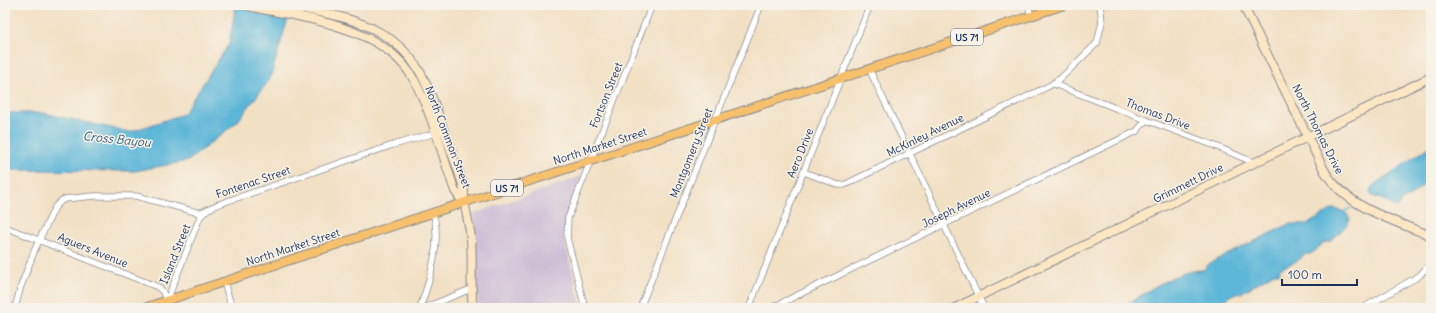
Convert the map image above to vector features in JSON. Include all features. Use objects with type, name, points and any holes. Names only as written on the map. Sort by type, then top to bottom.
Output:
[{"type":"main road","name":"North Common Street","points":[[242,5],[316,21],[363,35],[381,44],[397,58],[410,73],[419,90],[455,192],[463,202]]},
{"type":"main road","name":"North Common Street","points":[[286,5],[318,12],[368,27],[399,46],[416,64],[425,80],[462,183],[463,202],[471,241],[471,289],[473,308]]},
{"type":"main road","name":"North Market Street","points":[[144,308],[165,304],[224,282],[463,202],[590,162],[1064,5]]},
{"type":"main road","name":"North Thomas Drive","points":[[1243,5],[1328,176],[1345,195],[1366,208],[1431,236]]},
{"type":"main road","name":"Grimmett Drive","points":[[955,308],[1431,77]]},
{"type":"street","name":"Fortson Street","points":[[585,308],[567,238],[566,225],[652,5]]},
{"type":"street","name":"Montgomery Street","points":[[640,308],[761,5]]},
{"type":"street","points":[[1028,5],[1032,16]]},
{"type":"street","name":"McKinley Avenue","points":[[804,172],[838,185],[844,185],[1054,84],[1097,43],[1102,22],[1100,5]]},
{"type":"street","name":"Aero Drive","points":[[749,308],[804,172],[868,6]]},
{"type":"street","points":[[870,69],[984,308]]},
{"type":"street","name":"Thomas Drive","points":[[1054,84],[1213,145],[1255,163]]},
{"type":"street","name":"Joseph Avenue","points":[[771,308],[1137,131],[1146,120]]},
{"type":"street","name":"Fontenac Street","points":[[40,240],[55,207],[65,199],[94,196],[136,196],[196,212],[207,210],[226,202],[444,130]]},
{"type":"street","name":"Island Street","points":[[165,304],[200,217],[207,210]]},
{"type":"street","points":[[420,308],[432,269],[437,232],[437,224],[433,213]]},
{"type":"street","name":"Aguers Avenue","points":[[5,227],[158,287],[163,292],[165,304]]},
{"type":"street","points":[[15,308],[21,286],[40,240]]},
{"type":"street","points":[[1363,308],[1420,276],[1431,263]]},
{"type":"street","points":[[224,282],[232,308]]},
{"type":"street","points":[[424,308],[471,289]]},
{"type":"shaded area","points":[[582,176],[566,220],[564,239],[582,308],[479,308],[476,285],[473,214]]},
{"type":"water","name":"Cross Bayou","points":[[236,5],[292,5],[270,79],[237,122],[188,161],[135,171],[5,170],[5,113],[43,113],[130,132],[183,114],[229,44]]},
{"type":"water","points":[[1431,146],[1431,178],[1412,195],[1402,201],[1397,208],[1380,198],[1372,196],[1370,192],[1375,184]]},
{"type":"water","points":[[1333,209],[1346,213],[1350,219],[1346,226],[1330,242],[1325,242],[1311,254],[1305,254],[1299,260],[1279,269],[1280,273],[1274,273],[1241,293],[1231,295],[1216,308],[1122,308],[1171,278],[1192,271],[1203,270],[1210,263],[1289,224],[1308,224]]},
{"type":"waterway","points":[[1342,213],[1351,208]]}]
